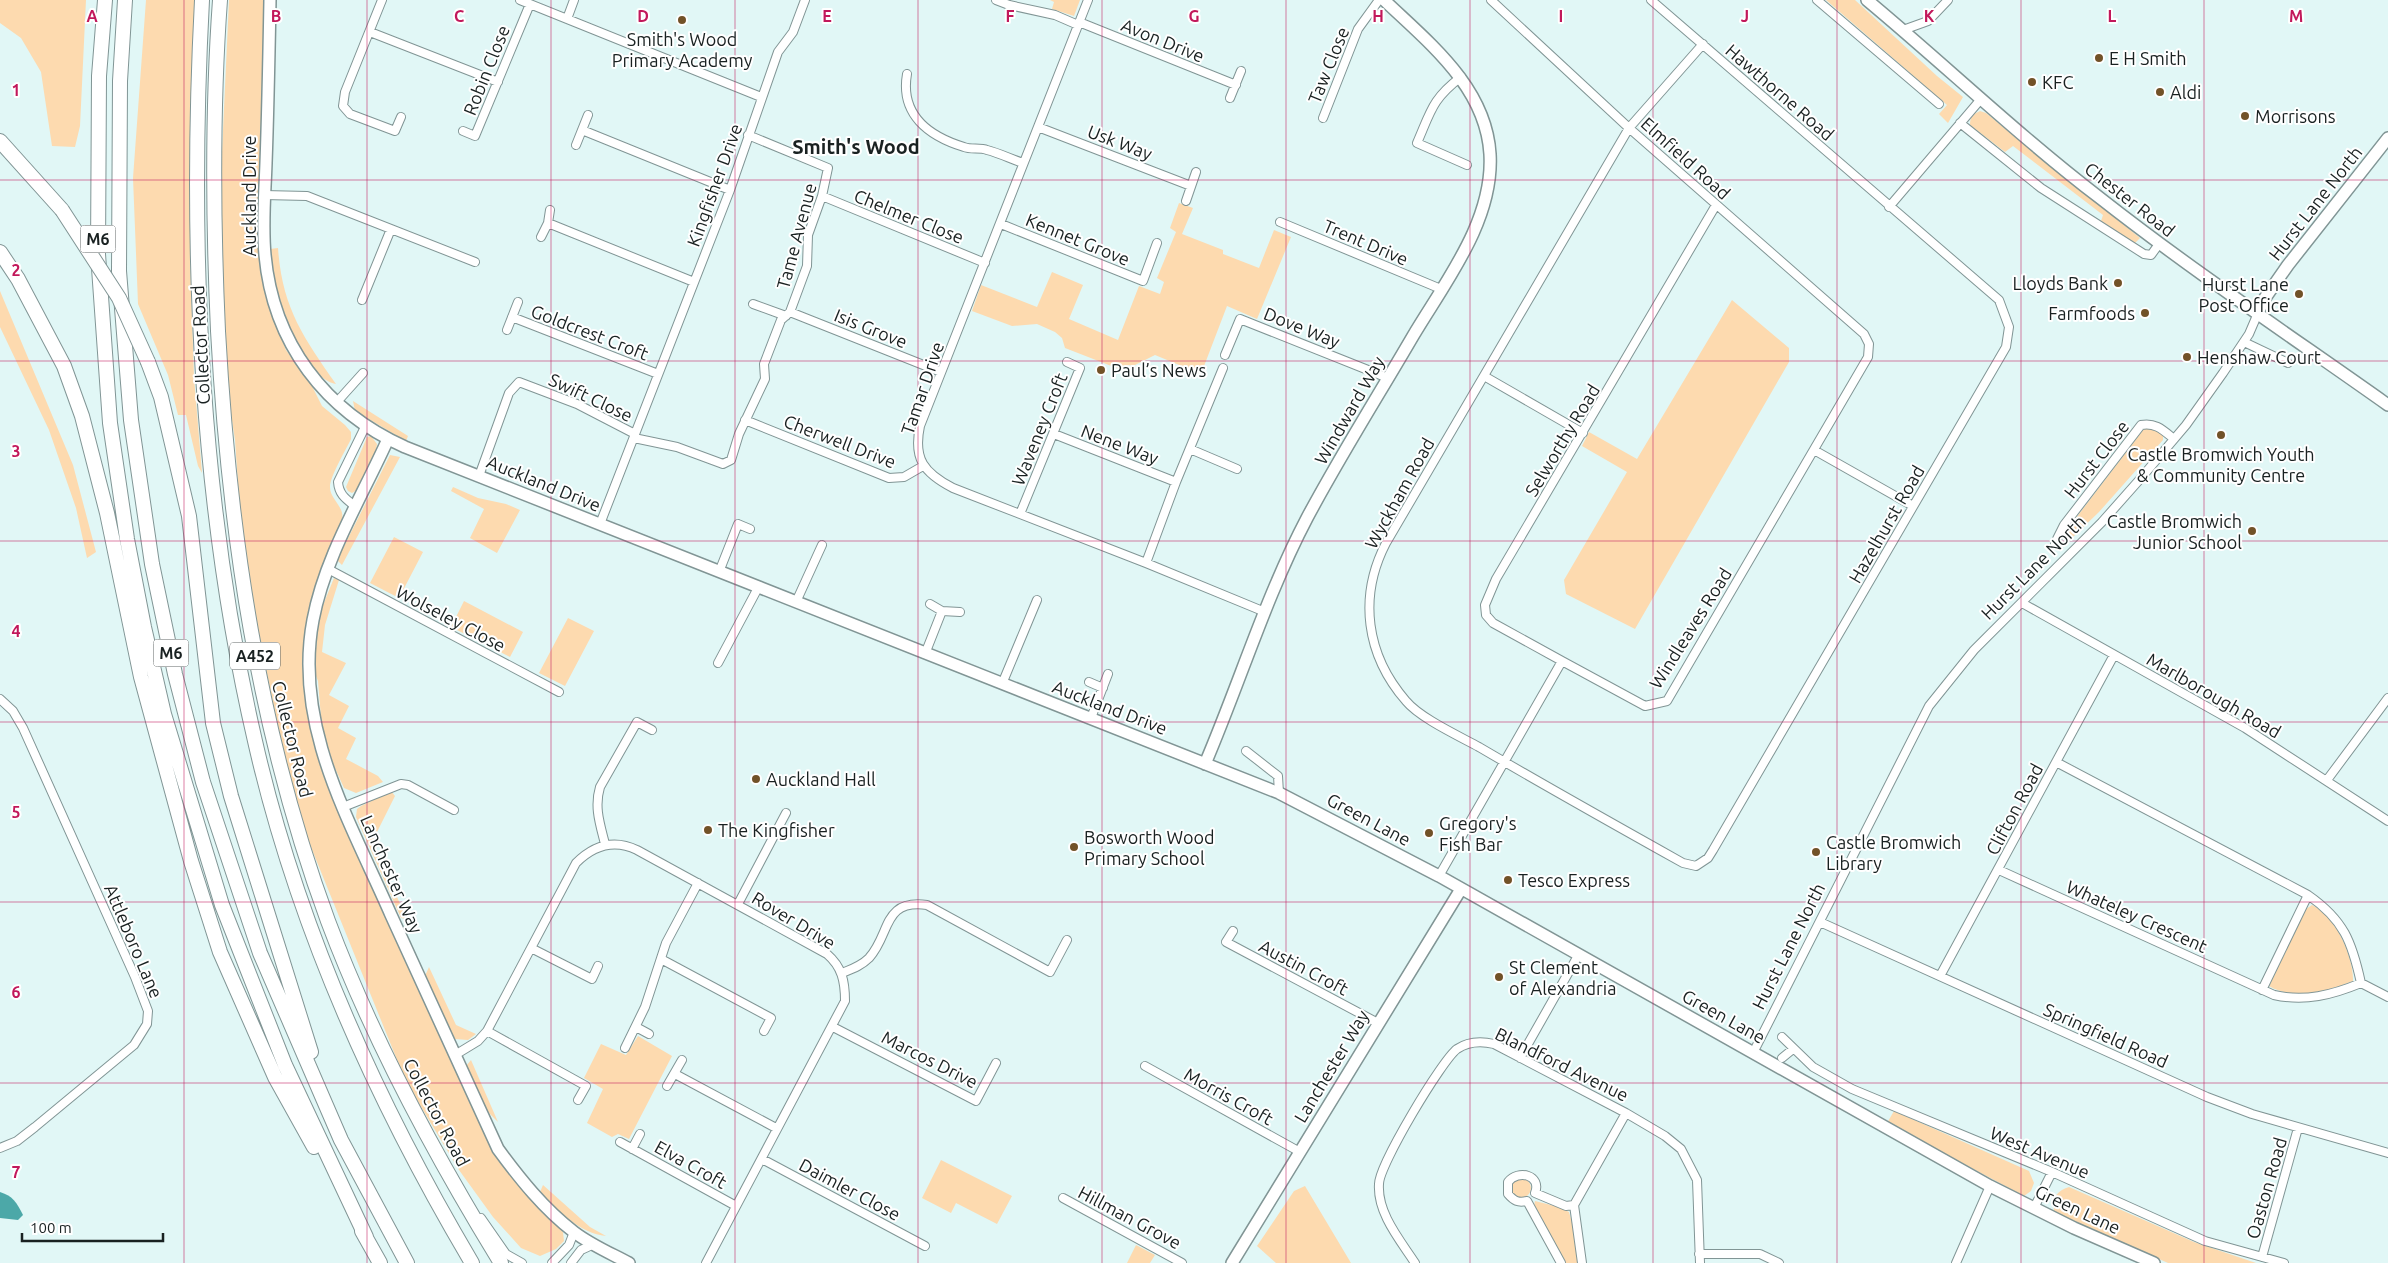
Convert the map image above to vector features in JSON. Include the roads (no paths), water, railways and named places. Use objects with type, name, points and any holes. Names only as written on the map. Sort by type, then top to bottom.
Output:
[{"type":"highway","name":"M6","points":[[105,0],[99,76],[98,254],[110,423],[127,540],[144,627],[164,714],[222,905],[285,1065],[380,1263]]},
{"type":"highway","name":"M6","points":[[125,0],[120,81],[119,271],[131,420],[152,564],[175,674],[203,782],[260,953],[341,1140],[407,1263]]},
{"type":"highway","name":"Collector Road","points":[[202,0],[199,57],[198,239],[200,334],[218,526],[230,614],[255,743],[281,837],[308,919],[343,1010],[379,1092],[440,1210],[472,1263]]},
{"type":"highway","name":"Collector Road","points":[[220,0],[216,60],[214,244],[224,435],[246,609],[272,741],[297,830],[328,921],[362,1004],[399,1085],[501,1263]]},
{"type":"highway","points":[[0,141],[62,210],[119,298],[148,362],[161,397],[189,516],[213,723],[231,796],[280,957],[341,1140]]},
{"type":"highway","points":[[0,252],[18,279],[64,366],[82,416],[107,513],[140,677],[191,861],[220,952],[275,1077],[366,1237]]},
{"type":"street","name":"Auckland Drive","points":[[270,0],[264,195],[265,255],[274,306],[283,327],[299,357],[315,380],[336,403],[365,426],[388,439],[1205,764]]},
{"type":"street","points":[[382,0],[345,92],[343,106],[350,114],[395,131],[401,117]]},
{"type":"street","points":[[520,0],[761,97]]},
{"type":"street","points":[[567,19],[574,0]]},
{"type":"street","name":"Kingfisher Drive","points":[[600,524],[730,190],[778,52],[793,32],[805,0]]},
{"type":"street","name":"Avon Drive","points":[[996,0],[1009,6],[1055,15],[1236,85]]},
{"type":"street","name":"Tamar Drive","points":[[923,466],[917,449],[920,426],[1088,0]]},
{"type":"street","name":"Taw Close","points":[[1323,118],[1358,29],[1379,0]]},
{"type":"street","name":"Windward Way","points":[[1205,764],[1281,572],[1308,517],[1441,289],[1481,214],[1490,173],[1487,128],[1474,98],[1461,77],[1384,0]]},
{"type":"street","name":"Elmfield Road","points":[[1491,0],[1629,128],[1864,334]]},
{"type":"street","name":"Hawthorne Road","points":[[1651,0],[1889,207]]},
{"type":"street","points":[[1817,0],[1939,104]]},
{"type":"street","name":"Chester Road","points":[[1867,0],[1981,100],[2098,197],[2159,244],[2388,405]]},
{"type":"street","points":[[1903,30],[1928,21],[1948,0]]},
{"type":"street","name":"Robin Close","points":[[463,131],[475,136],[530,4]]},
{"type":"street","points":[[370,32],[498,82]]},
{"type":"street","name":"Wyckham Road","points":[[1683,863],[1431,720],[1407,702],[1386,674],[1379,660],[1368,616],[1370,584],[1379,555],[1629,128],[1702,44]]},
{"type":"street","points":[[1230,98],[1241,71]]},
{"type":"street","points":[[907,74],[904,89],[908,106],[916,117],[938,137],[966,148],[985,149],[1023,163]]},
{"type":"street","points":[[1461,77],[1444,90],[1436,100],[1417,143],[1467,165]]},
{"type":"street","points":[[1889,207],[1981,100]]},
{"type":"street","points":[[576,144],[588,115]]},
{"type":"street","points":[[1960,123],[2041,188],[2144,254],[2150,255],[2159,244]]},
{"type":"street","name":"Usk Way","points":[[1038,127],[1191,186]]},
{"type":"street","points":[[582,130],[730,190]]},
{"type":"street","name":"Tame Avenue","points":[[634,436],[677,447],[723,464],[731,460],[745,420],[765,379],[764,364],[781,320],[788,314],[808,266],[808,235],[822,196],[828,168],[748,135]]},
{"type":"street","name":"Hurst Lane North","points":[[1754,1052],[1929,706],[1974,650],[2102,522],[2174,439],[2244,342],[2268,293],[2388,138]]},
{"type":"street","points":[[1186,201],[1196,172]]},
{"type":"street","points":[[264,195],[307,196],[475,262]]},
{"type":"street","name":"Chelmer Close","points":[[822,196],[985,263]]},
{"type":"street","name":"Selworthy Road","points":[[1562,661],[1493,622],[1486,615],[1485,605],[1496,579],[1584,433],[1716,205]]},
{"type":"street","name":"Hazelhurst Road","points":[[1683,863],[1696,866],[1708,858],[2006,347],[2009,327],[1999,300],[1889,207]]},
{"type":"street","points":[[541,237],[548,223],[550,210]]},
{"type":"street","name":"Trent Drive","points":[[1280,222],[1441,289]]},
{"type":"street","points":[[548,223],[694,282]]},
{"type":"street","name":"Kennet Grove","points":[[1001,224],[1143,281],[1157,243]]},
{"type":"street","points":[[362,300],[391,229]]},
{"type":"street","name":"Goldcrest Croft","points":[[507,330],[518,302]]},
{"type":"street","name":"Isis Grove","points":[[753,304],[788,314],[941,372]]},
{"type":"street","name":"Goldcrest Croft","points":[[512,317],[658,374]]},
{"type":"street","name":"Dove Way","points":[[1225,355],[1240,319],[1388,378]]},
{"type":"street","name":"Windleaves Road","points":[[1562,661],[1646,706],[1667,701],[1868,357],[1869,344],[1864,334]]},
{"type":"street","points":[[2244,342],[2288,364]]},
{"type":"street","name":"Waveney Croft","points":[[1020,514],[1080,368],[1067,362]]},
{"type":"street","points":[[1146,563],[1176,482],[1223,368]]},
{"type":"street","points":[[336,403],[363,373]]},
{"type":"street","points":[[1484,376],[1584,433]]},
{"type":"street","name":"Swift Close","points":[[479,476],[509,393],[519,382],[577,404],[634,436]]},
{"type":"street","name":"Cherwell Drive","points":[[745,420],[889,478],[904,477],[923,466]]},
{"type":"street","name":"Hurst Close","points":[[2054,542],[2064,525],[2141,425],[2149,423],[2157,426],[2174,439]]},
{"type":"street","points":[[356,507],[343,497],[339,491],[338,482],[365,426]]},
{"type":"street","name":"Nene Way","points":[[1054,434],[1176,482]]},
{"type":"street","name":"Lanchester Way","points":[[388,439],[328,569],[312,621],[310,695],[322,755],[343,807],[498,1149],[521,1181],[574,1232],[629,1263]]},
{"type":"street","points":[[1190,449],[1237,469]]},
{"type":"street","points":[[1814,450],[1913,506]]},
{"type":"street","points":[[923,466],[935,478],[953,488],[1146,563],[1265,612]]},
{"type":"street","points":[[719,572],[738,524],[750,529]]},
{"type":"street","points":[[796,602],[822,545]]},
{"type":"street","name":"Wolseley Close","points":[[328,569],[559,692]]},
{"type":"street","points":[[718,663],[759,586]]},
{"type":"street","points":[[1002,684],[1037,600]]},
{"type":"street","name":"Marlborough Road","points":[[2022,603],[2245,728],[2388,821]]},
{"type":"street","points":[[930,604],[942,611],[960,612]]},
{"type":"street","points":[[925,654],[942,611]]},
{"type":"street","name":"Clifton Road","points":[[1940,976],[2114,655]]},
{"type":"street","points":[[1439,876],[1562,661]]},
{"type":"street","points":[[1091,718],[1108,674]]},
{"type":"street","points":[[1089,682],[1103,688]]},
{"type":"street","points":[[2327,780],[2388,698]]},
{"type":"street","name":"Attleboro Lane","points":[[0,699],[13,711],[23,728],[145,1000],[148,1011],[147,1024],[134,1045],[17,1141],[0,1148]]},
{"type":"street","points":[[455,1055],[478,1041],[487,1031],[576,863],[597,846],[605,844],[598,815],[597,799],[600,787],[638,722],[652,730]]},
{"type":"street","points":[[1246,752],[1278,776],[1279,793]]},
{"type":"street","points":[[2056,762],[2308,895],[2328,910],[2338,921],[2354,952],[2362,983],[2388,997]]},
{"type":"street","name":"Green Lane","points":[[1205,764],[1279,793],[1439,876],[1990,1186],[2154,1263]]},
{"type":"street","points":[[343,807],[401,784],[408,785],[454,810]]},
{"type":"street","points":[[738,904],[786,812]]},
{"type":"street","name":"Rover Drive","points":[[605,844],[627,846],[738,904],[827,954],[837,963],[845,984],[845,1001],[833,1027],[776,1128],[762,1159],[706,1263]]},
{"type":"street","name":"Whateley Crescent","points":[[1998,870],[2274,995],[2302,999],[2337,993],[2362,983]]},
{"type":"street","points":[[625,1048],[636,1027],[666,943],[698,883]]},
{"type":"street","name":"Lanchester Way","points":[[1232,1263],[1288,1176],[1300,1152],[1378,1023],[1462,889]]},
{"type":"street","points":[[2262,990],[2308,895]]},
{"type":"street","points":[[842,973],[860,966],[871,956],[894,913],[902,906],[912,903],[927,905],[1050,972],[1067,940]]},
{"type":"street","name":"Springfield Road","points":[[1820,922],[2207,1097],[2298,1128],[2388,1154]]},
{"type":"street","name":"Austin Croft","points":[[1232,932],[1226,942],[1378,1023]]},
{"type":"street","points":[[531,948],[592,979],[598,966]]},
{"type":"street","points":[[1520,1058],[1579,954]]},
{"type":"street","points":[[661,960],[771,1018],[764,1031]]},
{"type":"street","points":[[636,1027],[649,1034]]},
{"type":"street","name":"Marcos Drive","points":[[833,1027],[976,1101],[996,1063]]},
{"type":"street","points":[[487,1031],[586,1086],[578,1100]]},
{"type":"street","name":"West Avenue","points":[[1782,1038],[1813,1067],[1852,1089],[2052,1172],[2205,1241],[2284,1263]]},
{"type":"street","name":"Blandford Avenue","points":[[1415,1263],[1387,1218],[1379,1199],[1378,1182],[1382,1171],[1446,1060],[1456,1050],[1480,1041],[1494,1044],[1626,1113],[1675,1143],[1690,1163],[1697,1180],[1700,1263]]},
{"type":"street","points":[[1782,1058],[1793,1049]]},
{"type":"street","points":[[667,1086],[682,1060]]},
{"type":"street","name":"Morris Croft","points":[[1144,1066],[1300,1152]]},
{"type":"street","points":[[675,1074],[776,1128]]},
{"type":"street","points":[[1582,1263],[1574,1205],[1626,1113]]},
{"type":"street","name":"Oaston Road","points":[[2262,1257],[2298,1128]]},
{"type":"street","name":"Elva Croft","points":[[632,1149],[640,1134]]},
{"type":"street","points":[[426,1135],[506,1254],[522,1263]]},
{"type":"street","name":"Elva Croft","points":[[620,1142],[736,1206]]},
{"type":"street","name":"Daimler Close","points":[[762,1159],[925,1246]]},
{"type":"street","points":[[2034,1208],[2052,1172]]},
{"type":"street","points":[[1523,1174],[1530,1176],[1535,1182],[1535,1193],[1527,1201],[1513,1200],[1508,1194],[1507,1188],[1512,1178],[1523,1174]]},
{"type":"street","points":[[1956,1263],[1990,1186]]},
{"type":"street","points":[[1535,1193],[1566,1206],[1574,1205]]},
{"type":"street","name":"Hillman Grove","points":[[1063,1198],[1182,1263]]},
{"type":"street","points":[[1527,1201],[1561,1263]]},
{"type":"street","points":[[552,1263],[569,1245],[574,1232]]},
{"type":"street","points":[[571,1263],[581,1250],[594,1244]]},
{"type":"street","points":[[1699,1254],[1760,1254],[1779,1263]]},
{"type":"water","points":[[0,1192],[14,1200],[19,1207],[23,1215],[18,1220],[0,1218]]},
{"type":"place","name":"Smith's Wood Primary Academy","points":[[682,20]]},
{"type":"place","name":"E H Smith","points":[[2099,58]]},
{"type":"place","name":"KFC","points":[[2032,82]]},
{"type":"place","name":"Aldi","points":[[2160,92]]},
{"type":"place","name":"Morrisons","points":[[2245,116]]},
{"type":"place","name":"Lloyds Bank","points":[[2118,283]]},
{"type":"place","name":"Hurst Lane Post Office","points":[[2299,294]]},
{"type":"place","name":"Farmfoods","points":[[2145,313]]},
{"type":"place","name":"Henshaw Court","points":[[2187,357]]},
{"type":"place","name":"Paul’s News","points":[[1101,370]]},
{"type":"place","name":"Castle Bromwich Youth & Community Centre","points":[[2221,435]]},
{"type":"place","name":"Castle Bromwich Junior School","points":[[2252,531]]},
{"type":"place","name":"Auckland Hall","points":[[756,779]]},
{"type":"place","name":"The Kingfisher","points":[[708,830]]},
{"type":"place","name":"Gregory's Fish Bar","points":[[1429,833]]},
{"type":"place","name":"Bosworth Wood Primary School","points":[[1074,847]]},
{"type":"place","name":"Castle Bromwich Library","points":[[1816,852]]},
{"type":"place","name":"Tesco Express","points":[[1508,880]]},
{"type":"place","name":"St Clement of Alexandria","points":[[1499,977]]},
{"type":"district","name":"Smith's Wood","points":[[856,146]]}]
